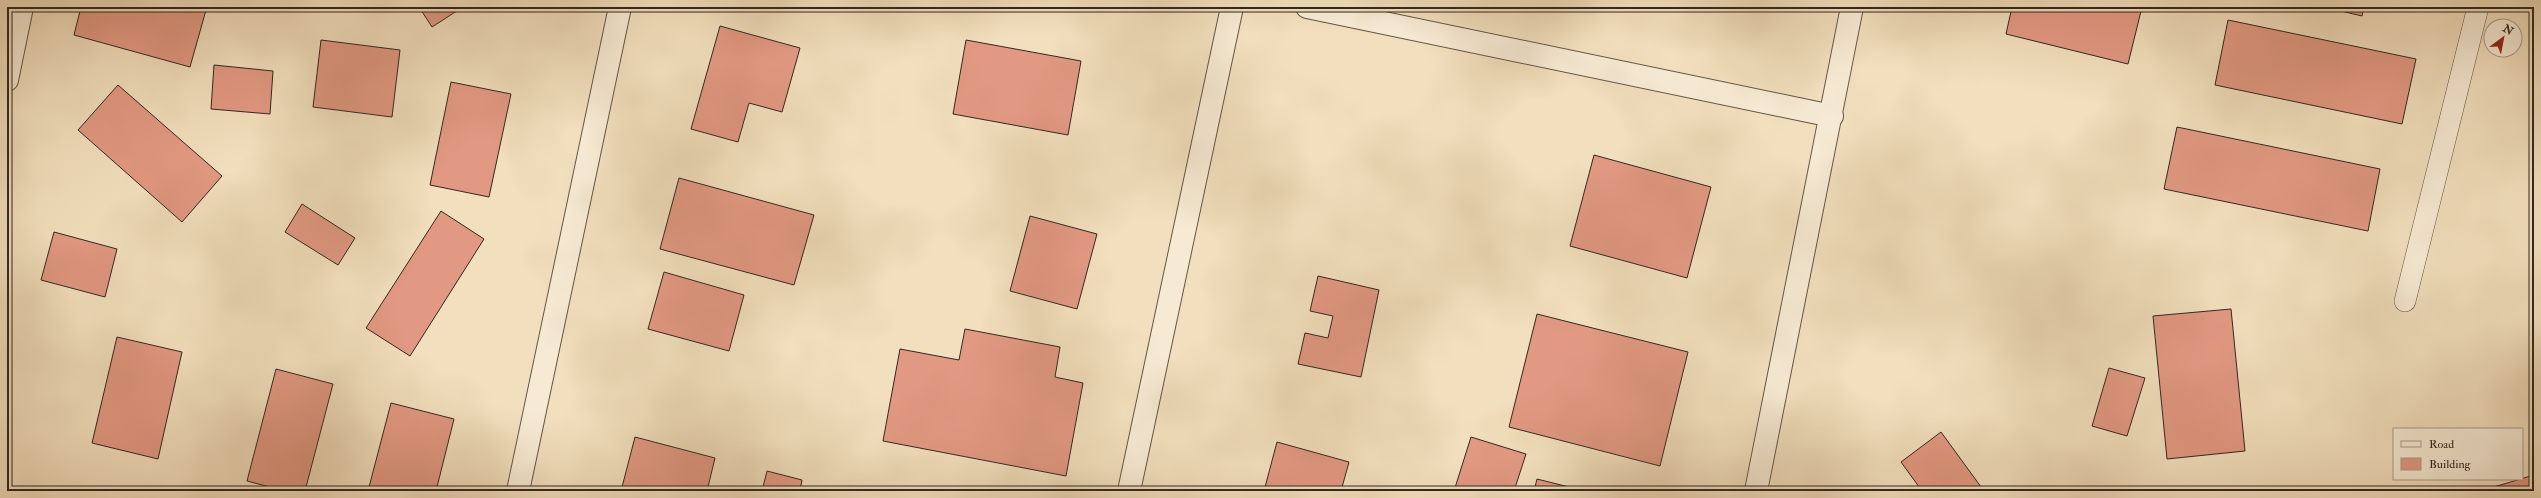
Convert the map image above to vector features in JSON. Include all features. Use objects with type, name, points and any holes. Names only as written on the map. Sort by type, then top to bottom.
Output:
[{"type":"street","points":[[7,80],[22,7]]},
{"type":"street","points":[[518,491],[620,7]]},
{"type":"street","points":[[1129,491],[1232,7]]},
{"type":"street","points":[[1307,7],[1832,116]]},
{"type":"street","points":[[1756,491],[1832,116],[1852,7]]},
{"type":"lane","points":[[2405,301],[2478,7]]},
{"type":"building","points":[[81,7],[193,7],[206,10],[190,67],[74,35]]},
{"type":"building","points":[[419,7],[463,7],[432,27]]},
{"type":"building","points":[[2012,7],[2142,7],[2128,64],[2006,34]]},
{"type":"building","points":[[2324,7],[2364,7],[2362,16]]},
{"type":"building","points":[[2228,20],[2416,59],[2402,124],[2215,85]]},
{"type":"building","points":[[720,26],[800,48],[782,112],[749,103],[738,142],[691,129]]},
{"type":"building","points":[[321,40],[400,50],[392,117],[313,107]]},
{"type":"building","points":[[966,40],[1081,61],[1068,135],[953,114]]},
{"type":"building","points":[[214,65],[273,71],[270,114],[211,109]]},
{"type":"building","points":[[451,82],[511,94],[489,197],[430,185]]},
{"type":"building","points":[[118,85],[222,176],[182,222],[78,130]]},
{"type":"building","points":[[2177,127],[2380,169],[2368,231],[2164,189]]},
{"type":"building","points":[[1594,155],[1711,187],[1687,278],[1570,246]]},
{"type":"building","points":[[679,178],[814,215],[794,285],[660,249]]},
{"type":"building","points":[[302,204],[355,238],[338,265],[285,232]]},
{"type":"building","points":[[441,211],[484,239],[410,356],[366,328]]},
{"type":"building","points":[[1030,216],[1097,234],[1077,309],[1010,291]]},
{"type":"building","points":[[54,232],[117,249],[105,297],[41,280]]},
{"type":"building","points":[[664,272],[744,295],[729,351],[648,329]]},
{"type":"building","points":[[1318,276],[1379,290],[1361,377],[1298,364],[1305,333],[1328,338],[1333,316],[1310,311]]},
{"type":"building","points":[[2231,309],[2245,451],[2167,459],[2153,316]]},
{"type":"building","points":[[1537,314],[1688,352],[1660,466],[1509,427]]},
{"type":"building","points":[[965,329],[1060,347],[1055,377],[1083,383],[1066,476],[883,441],[900,349],[959,360]]},
{"type":"building","points":[[117,337],[182,352],[158,459],[92,443]]},
{"type":"building","points":[[2109,368],[2145,378],[2127,436],[2092,426]]},
{"type":"building","points":[[276,369],[333,384],[305,491],[285,491],[247,481]]},
{"type":"building","points":[[391,403],[454,419],[436,491],[368,491]]},
{"type":"building","points":[[1941,432],[1984,491],[1922,491],[1901,462]]},
{"type":"building","points":[[635,437],[715,458],[707,491],[621,491]]},
{"type":"building","points":[[1471,437],[1526,454],[1514,491],[1454,491]]},
{"type":"building","points":[[1277,442],[1349,462],[1341,491],[1264,491]]},
{"type":"building","points":[[767,471],[802,480],[800,491],[762,491]]},
{"type":"building","points":[[2534,475],[2534,491],[2488,491],[2487,489],[2517,480],[2523,480],[2523,478]]},
{"type":"building","points":[[1537,479],[1585,491],[1534,491]]}]
